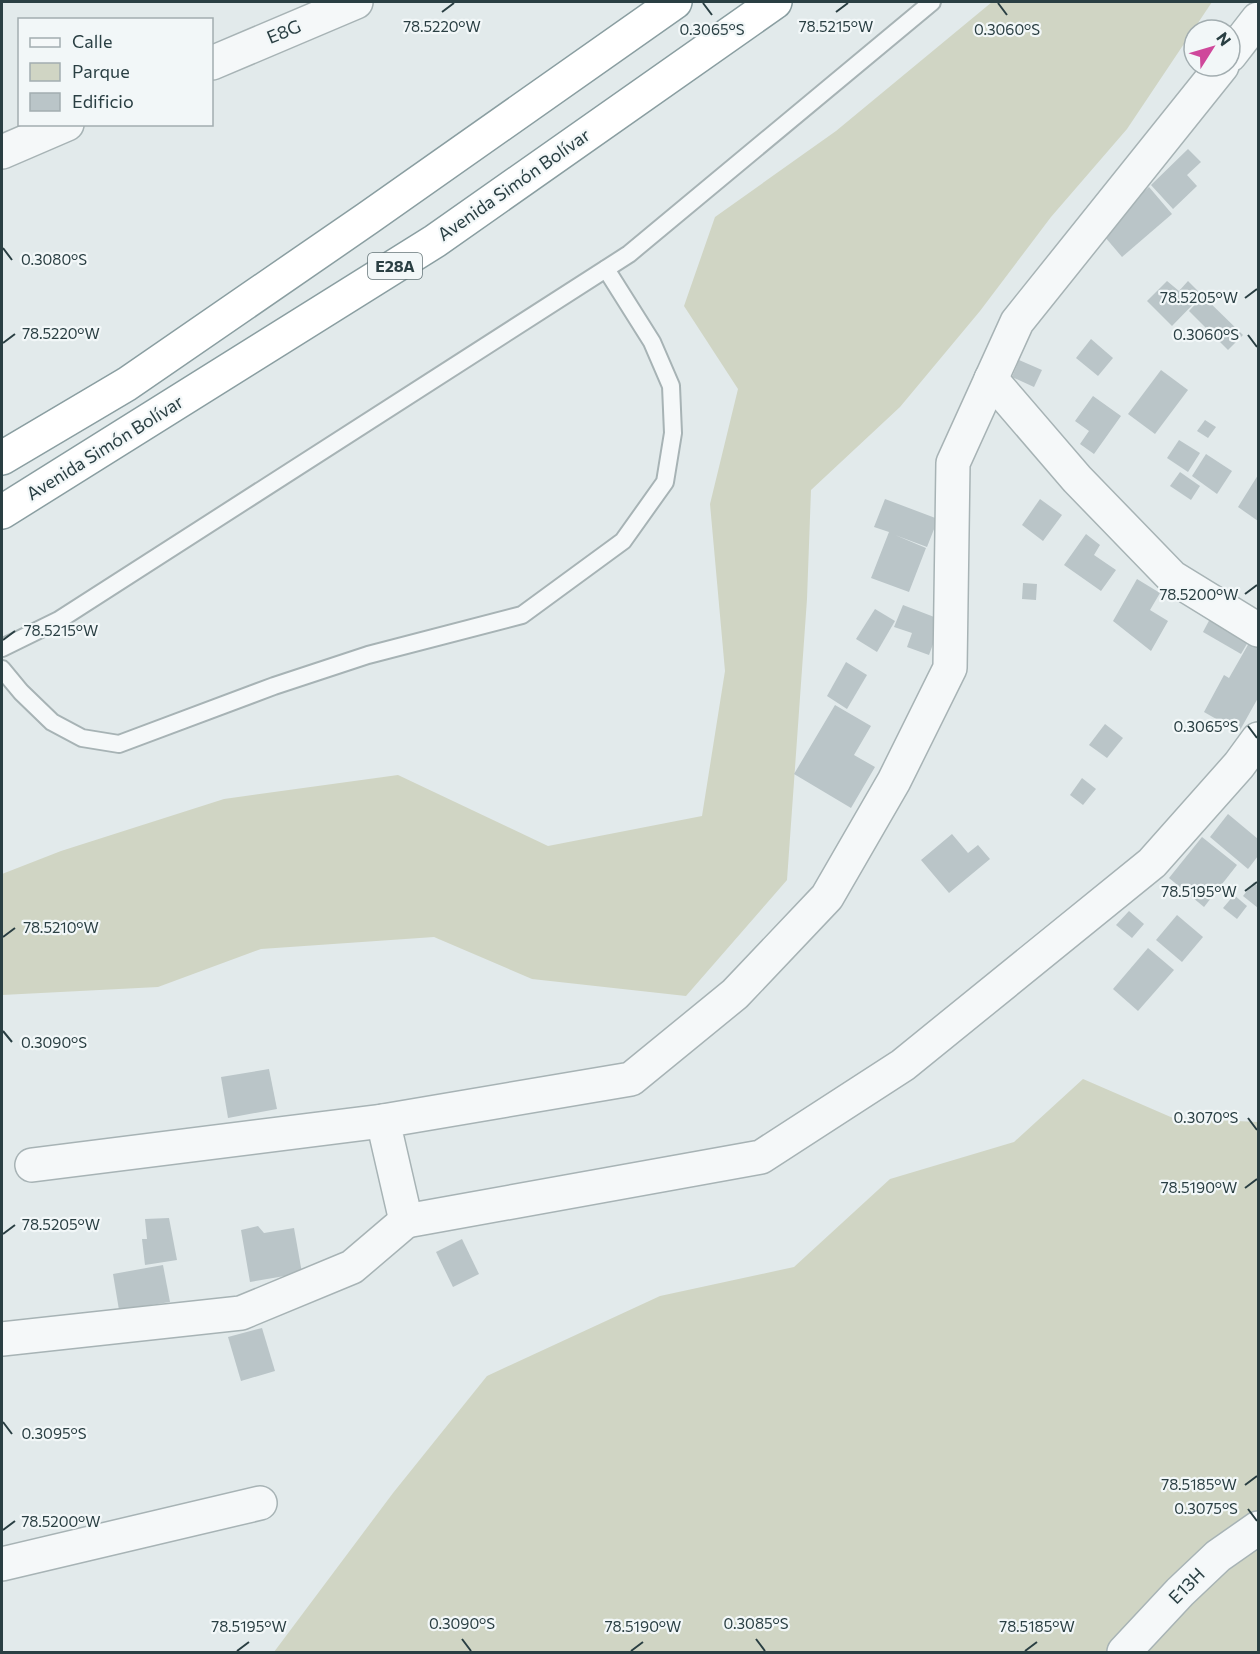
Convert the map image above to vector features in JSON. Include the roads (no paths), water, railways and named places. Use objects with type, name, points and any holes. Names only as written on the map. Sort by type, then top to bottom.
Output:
[{"type":"highway","points":[[2,458],[127,384],[675,2]]},
{"type":"highway","name":"Avenida Simón Bolívar","points":[[2,512],[435,241],[776,2]]},
{"type":"street","name":"E8G","points":[[213,63],[356,2]]},
{"type":"street","points":[[1242,40],[1258,19]]},
{"type":"street","points":[[32,1165],[383,1121],[631,1079],[735,994],[827,897],[894,782],[950,668],[952,463],[1017,322],[1212,78]]},
{"type":"street","points":[[2,152],[62,126]]},
{"type":"street","points":[[991,380],[1077,479],[1172,577],[1258,630]]},
{"type":"street","points":[[2,1339],[241,1312],[352,1267],[406,1221],[761,1156],[903,1065],[1152,862],[1239,765],[1258,739]]},
{"type":"street","points":[[383,1121],[406,1221]]},
{"type":"street","points":[[2,1564],[260,1503]]},
{"type":"street","name":"E13H","points":[[1124,1653],[1180,1592],[1218,1556],[1258,1528]]},
{"type":"lane","points":[[2,648],[59,620],[629,254],[932,2]]},
{"type":"lane","points":[[2,669],[21,692],[52,722],[82,738],[119,744],[274,686],[368,656],[522,615],[623,541],[665,482],[673,433],[671,386],[652,342],[606,269]]}]
